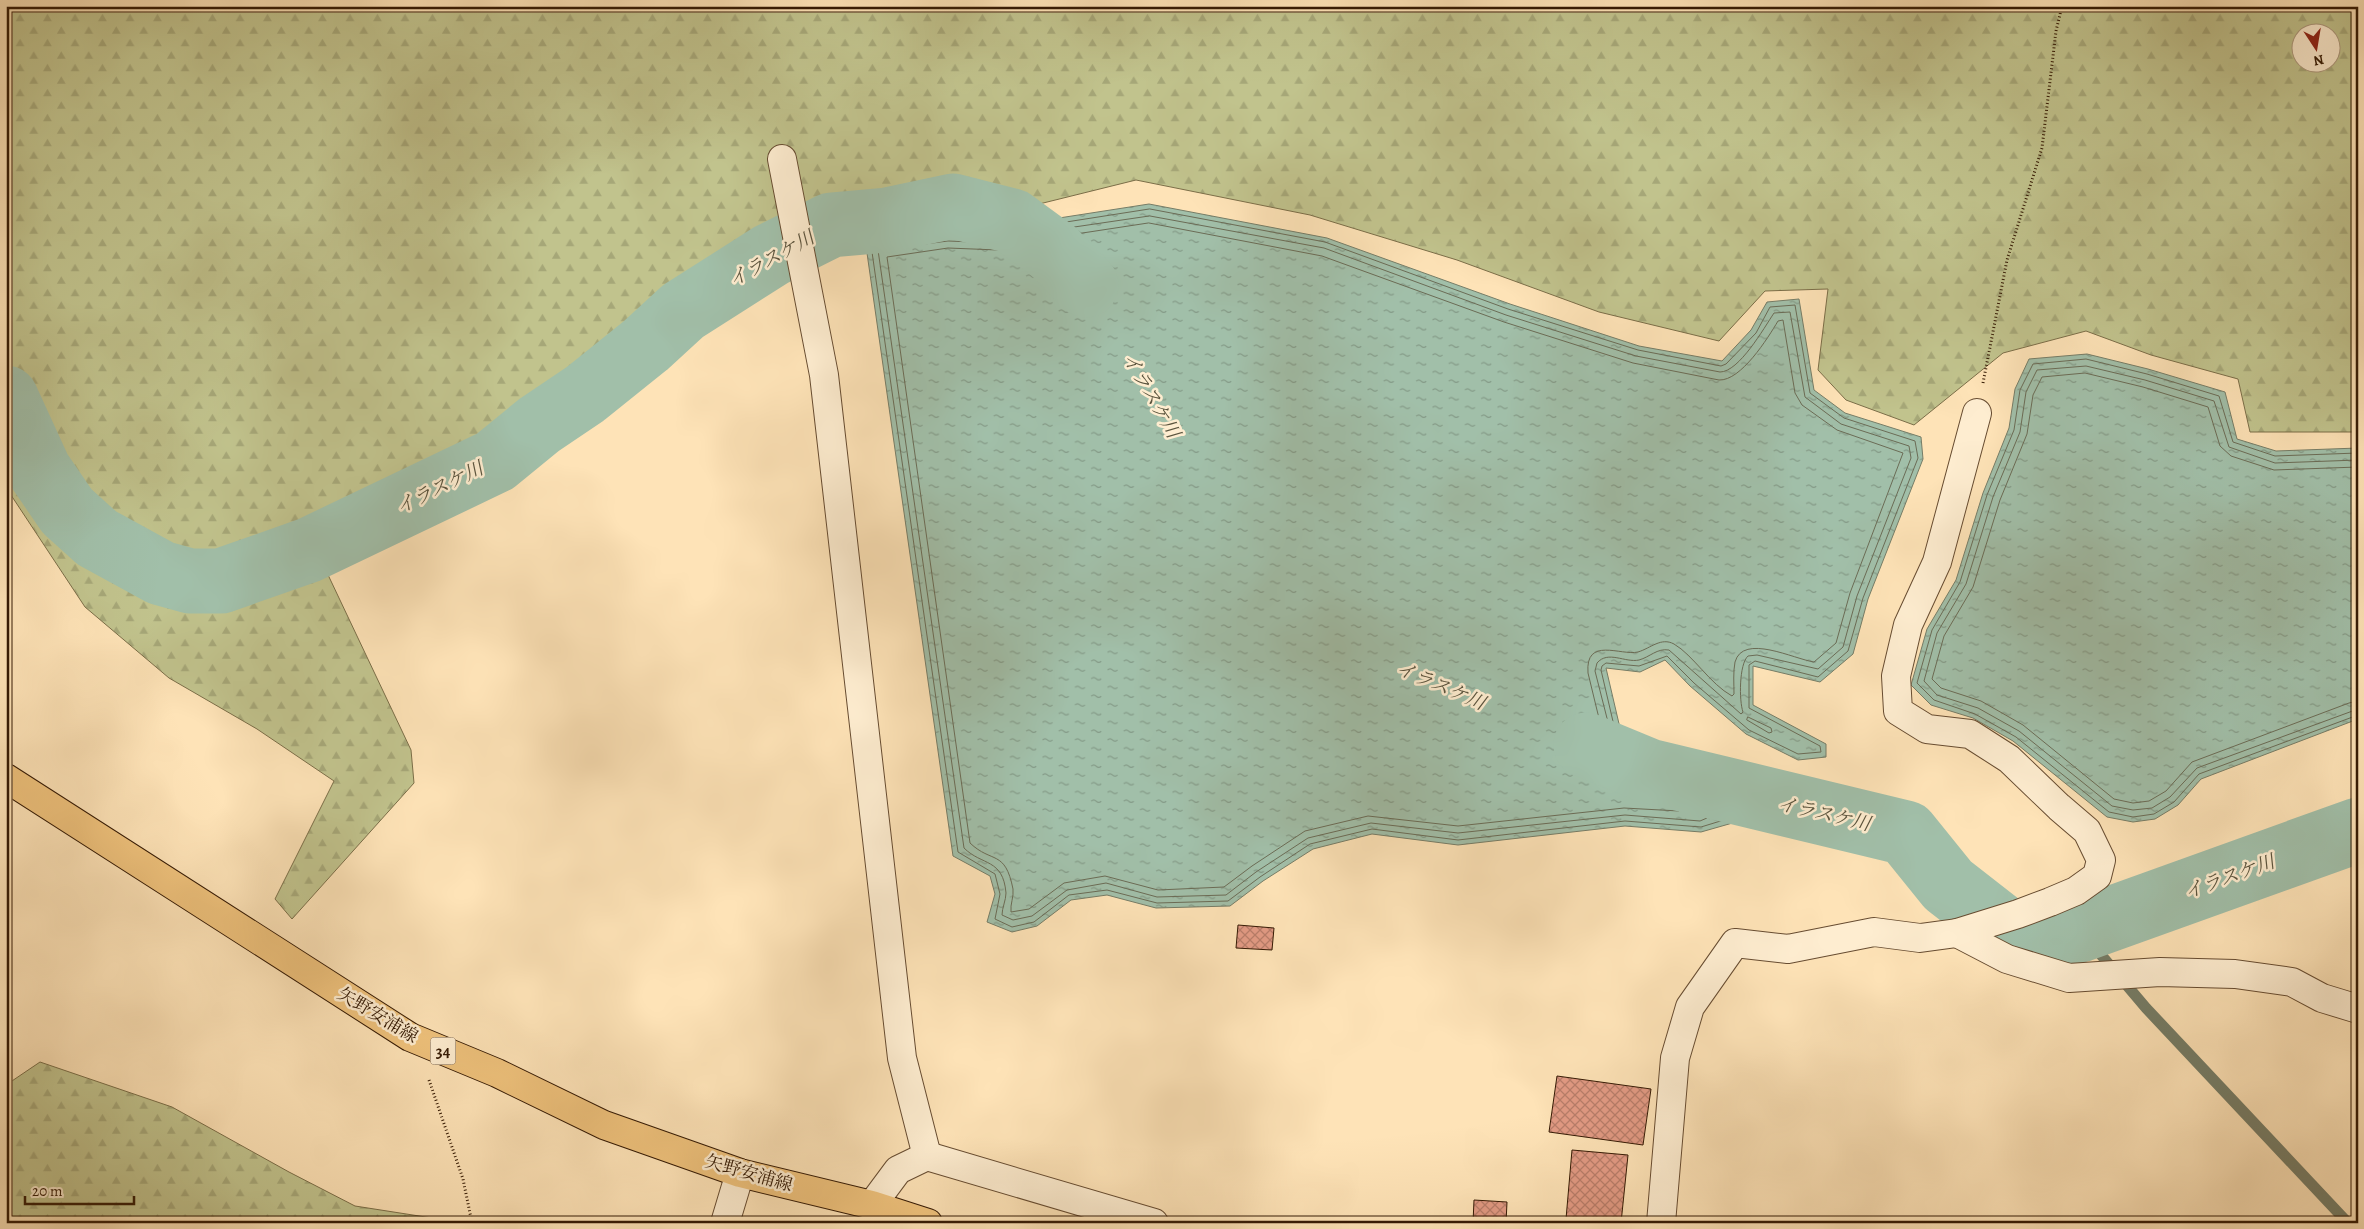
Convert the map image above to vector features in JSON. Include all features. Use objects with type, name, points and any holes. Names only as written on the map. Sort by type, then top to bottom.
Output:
[{"type":"main road","name":"矢野安浦線","points":[[6,778],[410,1037],[496,1073],[604,1125],[740,1173],[872,1205],[928,1223]]},
{"type":"street","points":[[782,158],[824,375],[902,1058],[927,1156]]},
{"type":"street","points":[[1661,1223],[1675,1058],[1690,1007],[1735,943],[1788,949],[1874,932],[1920,938],[1957,933],[2018,914],[2076,891],[2097,876],[2102,860],[2087,831],[2059,807],[2009,758],[1970,734],[1927,729],[1898,711],[1896,676],[1908,625],[1937,562],[1977,413]]},
{"type":"street","points":[[1957,933],[2007,959],[2069,978],[2160,972],[2235,974],[2292,982],[2322,998],[2358,1009]]},
{"type":"street","points":[[872,1205],[898,1170],[927,1156],[1154,1223]]},
{"type":"street","points":[[725,1223],[740,1173]]},
{"type":"path","points":[[1977,413],[2007,260],[2042,148],[2056,31],[2062,6]]},
{"type":"path","points":[[410,1037],[430,1083],[460,1171],[472,1223]]},
{"type":"green space","points":[[6,6],[2358,6],[2358,432],[2250,432],[2238,379],[2151,355],[2086,331],[2003,353],[1914,425],[1846,400],[1818,370],[1828,289],[1765,291],[1719,341],[1599,312],[1457,260],[1310,215],[1136,180],[1023,208],[929,199],[848,209],[755,250],[682,300],[595,370],[425,485],[312,541],[411,750],[414,783],[292,919],[275,899],[334,781],[257,729],[169,678],[85,607],[7,489]]},
{"type":"green space","points":[[40,1062],[172,1107],[355,1206],[432,1218],[430,1223],[6,1223],[6,1085]]},
{"type":"water","points":[[1149,204],[1327,238],[1510,304],[1639,346],[1722,361],[1751,330],[1767,302],[1799,299],[1814,390],[1845,413],[1921,437],[1923,459],[1868,599],[1853,654],[1820,682],[1753,666],[1753,705],[1826,744],[1826,757],[1798,760],[1746,734],[1690,686],[1665,660],[1640,672],[1606,668],[1620,728],[1638,752],[1702,800],[1750,818],[1701,832],[1625,826],[1458,845],[1372,834],[1313,849],[1263,881],[1230,906],[1156,908],[1107,895],[1071,900],[1037,926],[1012,932],[987,922],[995,894],[990,876],[953,856],[865,239],[948,229],[995,232],[1059,218]]},
{"type":"water","points":[[2087,354],[2148,369],[2225,392],[2237,439],[2276,451],[2358,448],[2358,719],[2201,779],[2178,805],[2155,819],[2133,822],[2107,817],[2013,741],[1973,718],[1931,705],[1911,685],[1927,629],[1956,580],[1983,493],[2009,428],[2015,389],[2029,359]]},
{"type":"building","points":[[1238,925],[1274,928],[1272,950],[1236,948]]},
{"type":"building","points":[[1557,1076],[1651,1089],[1643,1145],[1549,1132]]},
{"type":"building","points":[[1572,1150],[1628,1155],[1621,1223],[1566,1219]]},
{"type":"building","points":[[1474,1200],[1507,1202],[1506,1223],[1473,1223]]},
{"type":"waterway","name":"イラスケ川","points":[[6,398],[39,470],[67,511],[97,538],[161,573],[190,581],[221,581],[309,550],[495,461],[539,425],[585,394],[646,345],[683,311],[771,255],[831,225],[887,220],[953,206],[1012,221],[1053,251],[1086,285]]},
{"type":"waterway","name":"イラスケ川","points":[[1586,745],[1649,771],[1906,833],[1948,885],[2025,945],[2080,930],[2358,830]]},
{"type":"waterway","points":[[2080,930],[2146,1008],[2348,1223]]}]
